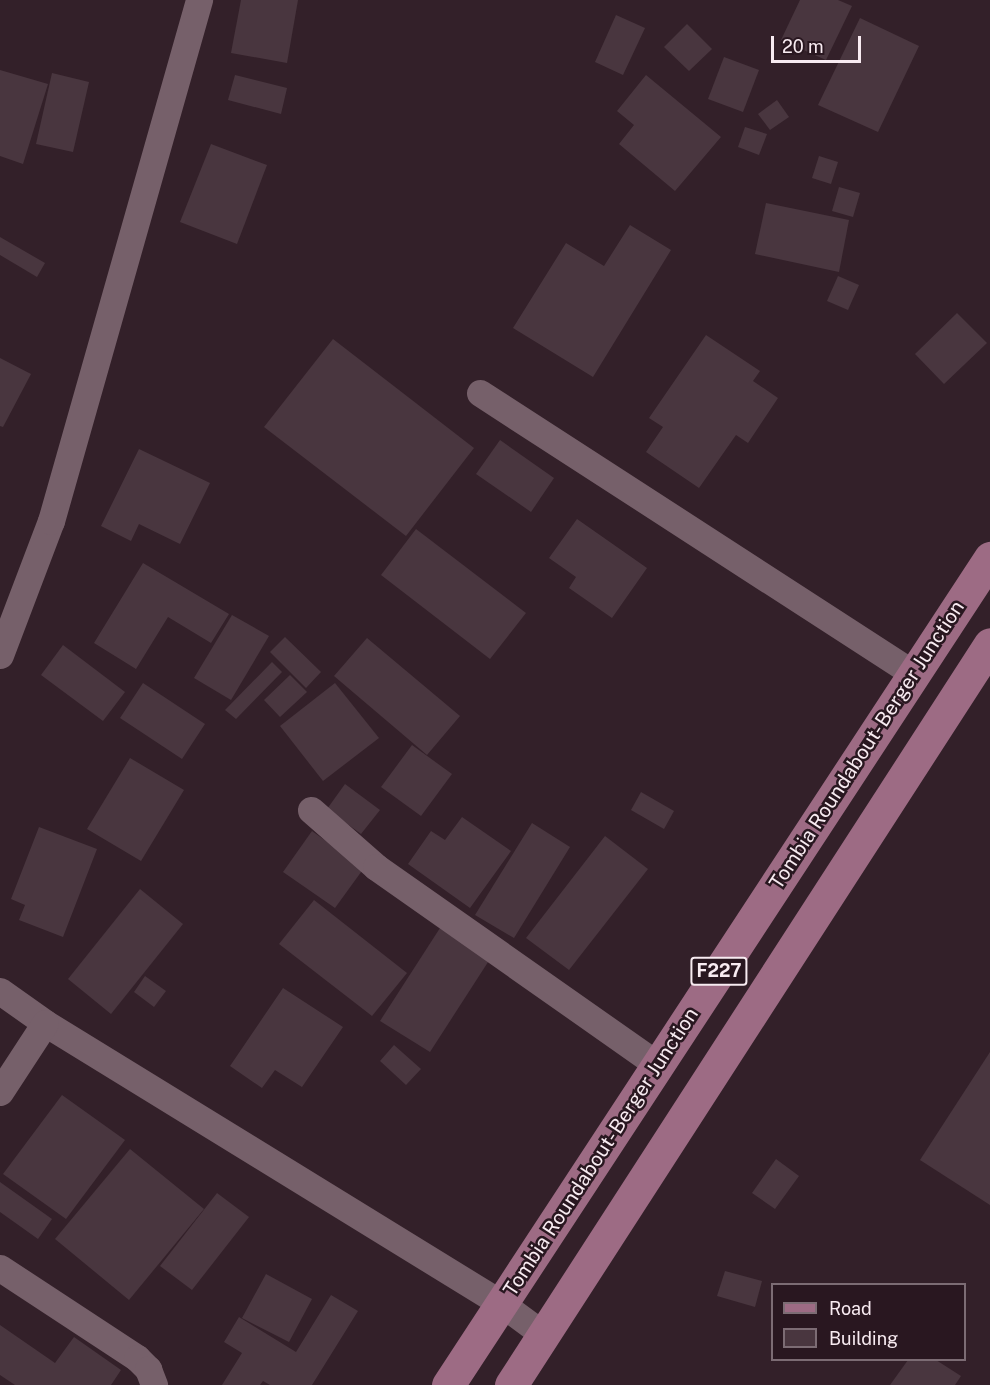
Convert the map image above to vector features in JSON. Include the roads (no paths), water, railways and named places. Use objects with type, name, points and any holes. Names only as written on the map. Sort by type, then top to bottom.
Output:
[{"type":"main road","name":"Tombia Roundabout- Berger Junction","points":[[448,1385],[990,558]]},
{"type":"main road","name":"F227","points":[[511,1385],[990,644]]},
{"type":"street","points":[[0,655],[51,521],[199,0]]},
{"type":"street","points":[[480,393],[914,674]]},
{"type":"street","points":[[311,810],[376,867],[658,1065]]},
{"type":"street","points":[[0,991],[45,1023],[502,1304],[544,1335]]},
{"type":"street","points":[[0,1092],[45,1023]]},
{"type":"street","points":[[0,1268],[137,1359],[148,1369],[154,1385]]}]
